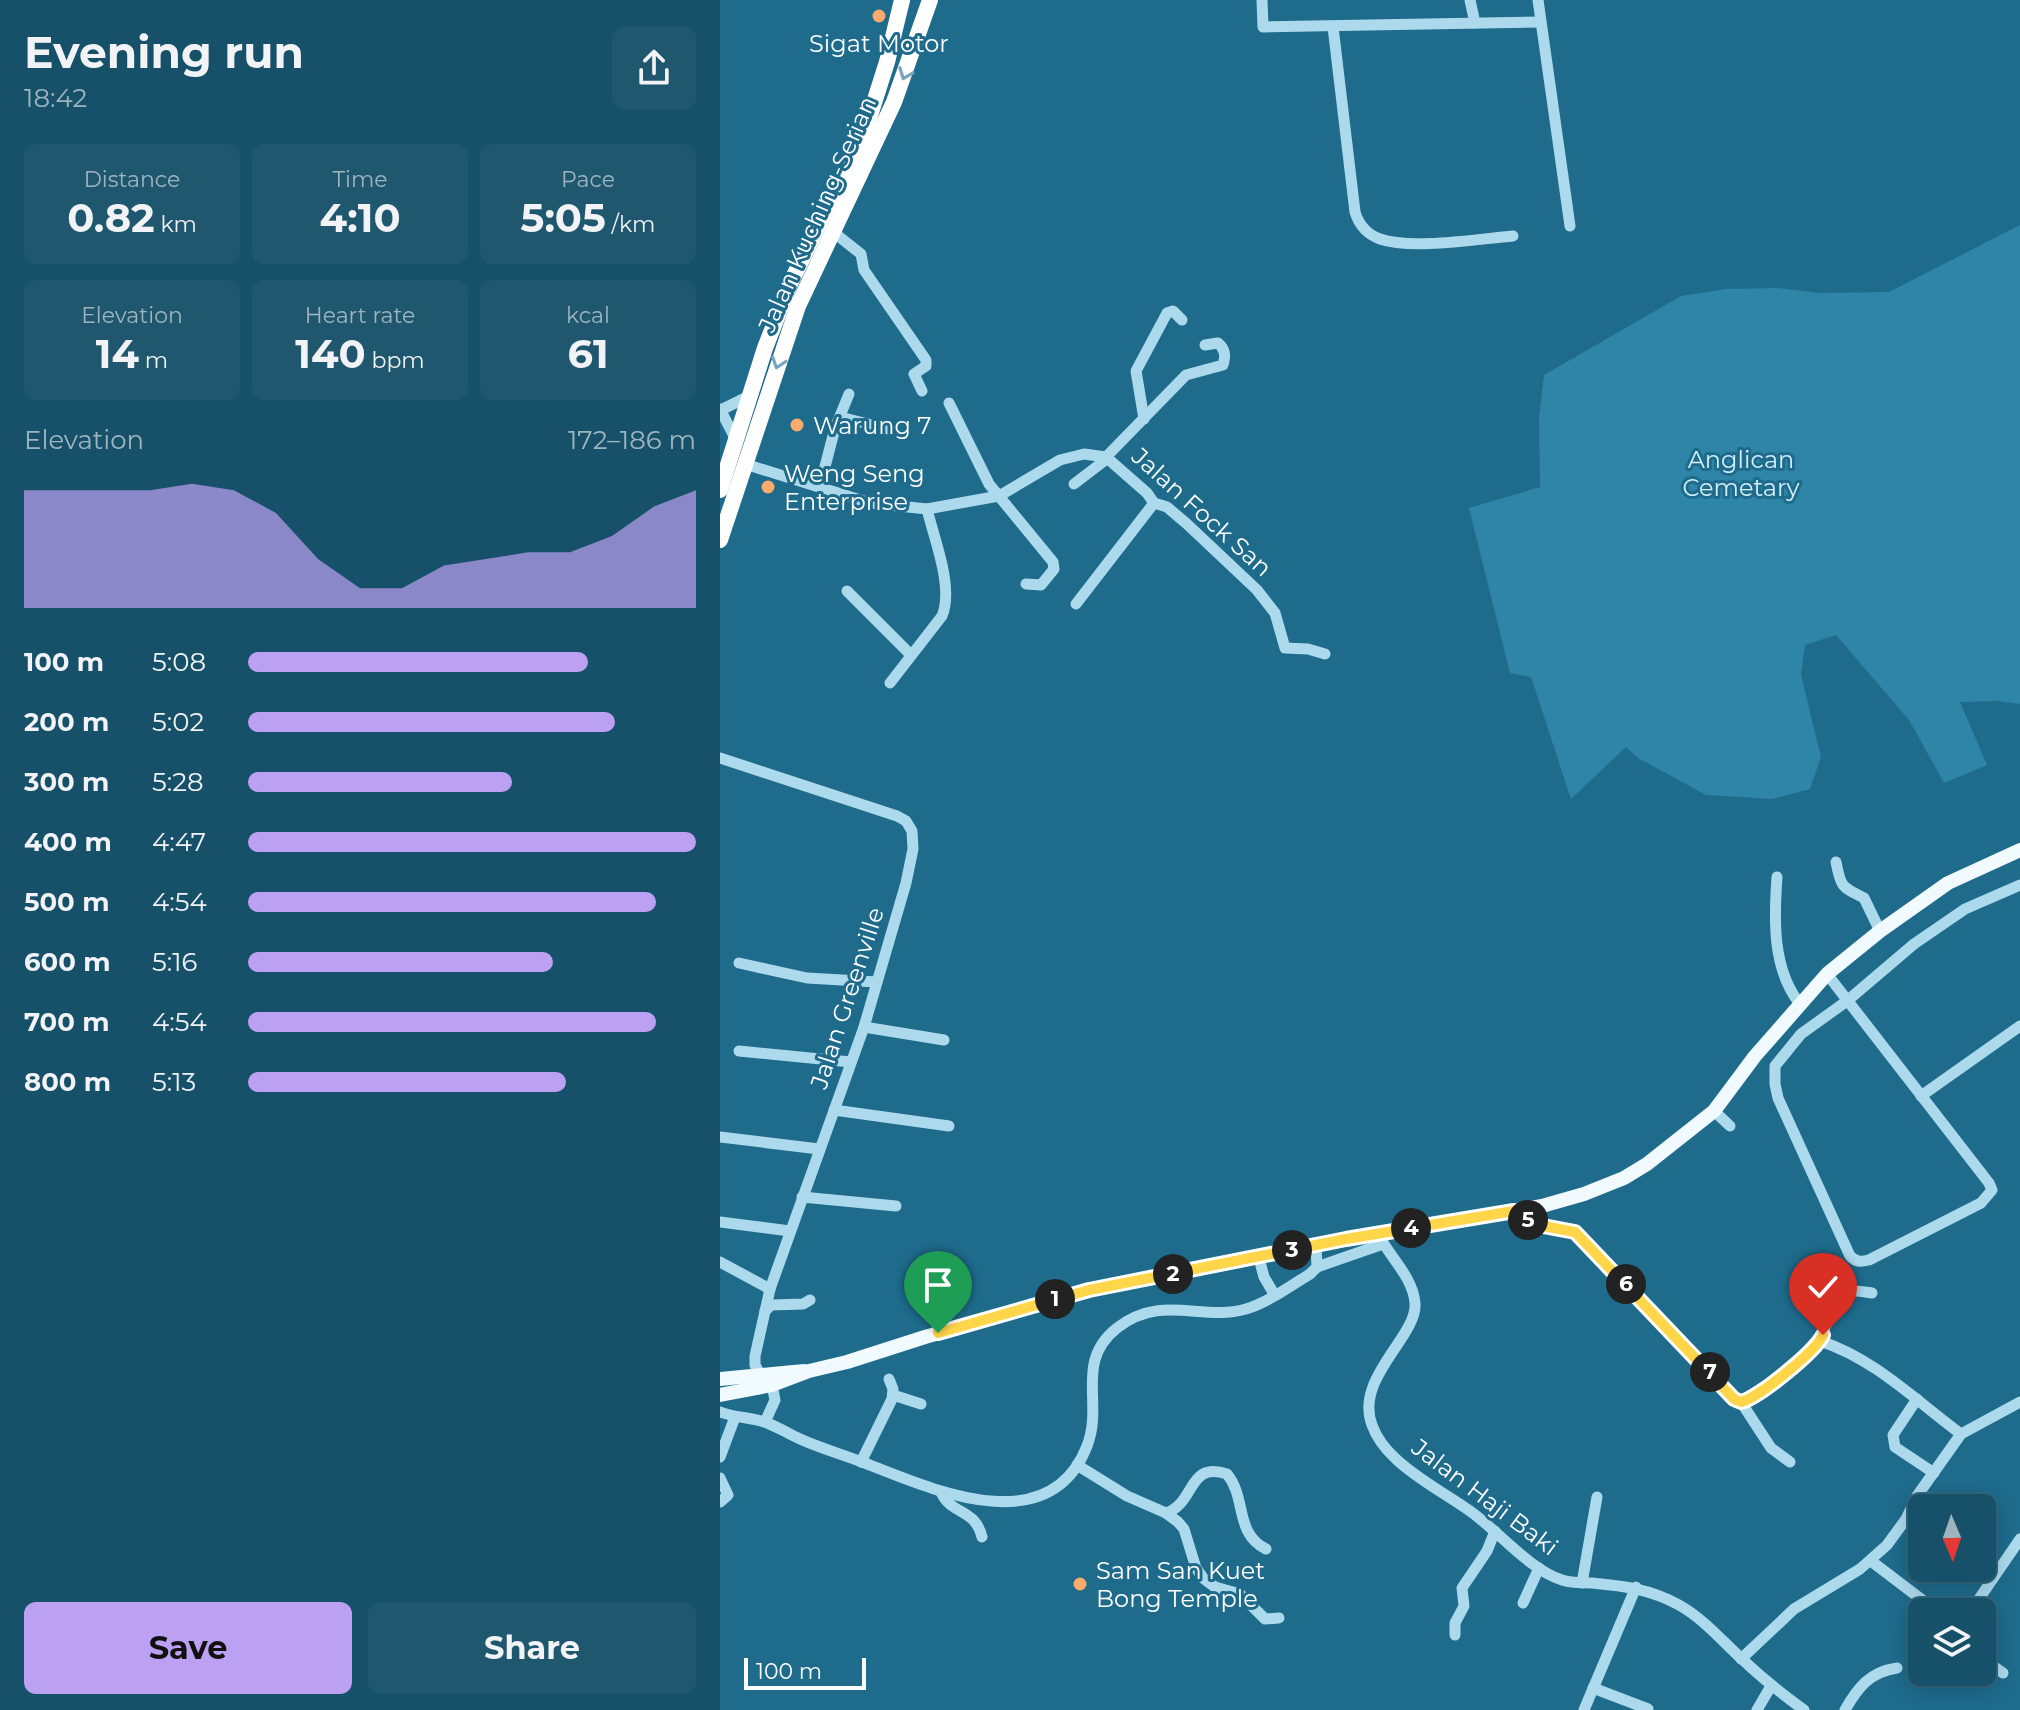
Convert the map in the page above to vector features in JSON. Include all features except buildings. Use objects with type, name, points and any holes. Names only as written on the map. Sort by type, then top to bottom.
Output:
[{"type":"highway","name":"Jalan Kuching-Serian","points":[[720,490],[790,284],[866,128],[902,0]]},
{"type":"highway","name":"Jalan Kuching-Serian","points":[[720,540],[789,332],[832,231],[894,102],[930,0]]},
{"type":"main road","points":[[720,1395],[772,1385],[809,1371],[1089,1290],[1316,1245],[1381,1239],[1584,1194],[1624,1178],[1656,1158],[1714,1111],[1755,1056],[1827,974],[1880,931],[1948,883],[2020,850]]},
{"type":"main road","points":[[720,1379],[809,1371]]},
{"type":"street","points":[[1262,0],[1263,27],[1540,22]]},
{"type":"street","points":[[1470,0],[1475,23]]},
{"type":"street","points":[[1538,0],[1570,226]]},
{"type":"street","points":[[1333,27],[1355,212],[1365,231],[1379,239],[1411,243],[1513,236]]},
{"type":"street","points":[[832,231],[861,254],[864,270],[926,360],[926,366],[914,374],[922,391]]},
{"type":"street","points":[[1144,419],[1136,385],[1138,365],[1167,313],[1173,311],[1182,320]]},
{"type":"street","points":[[1074,484],[1107,458],[1186,375],[1223,365],[1226,357],[1223,347],[1218,343],[1205,345]]},
{"type":"street","points":[[820,486],[849,394]]},
{"type":"street","points":[[736,440],[720,410],[751,395]]},
{"type":"street","points":[[949,403],[989,484],[1054,566],[1041,585],[1026,584]]},
{"type":"street","points":[[840,417],[888,429]]},
{"type":"street","name":"Jalan Fock San","points":[[745,464],[870,503],[927,509],[999,496],[1060,460],[1084,454],[1107,458],[1154,503],[1167,507],[1263,597],[1275,613],[1285,648],[1308,649],[1325,654]]},
{"type":"street","points":[[1076,604],[1154,503]]},
{"type":"street","points":[[890,683],[942,616],[947,599],[927,509]]},
{"type":"street","points":[[847,591],[910,654]]},
{"type":"street","name":"Jalan Greenville","points":[[720,758],[906,821],[912,831],[913,849],[906,883],[864,1027],[770,1289],[755,1356],[755,1365],[760,1374]]},
{"type":"street","points":[[1836,862],[1841,885],[1846,891],[1864,898],[1880,931]]},
{"type":"street","points":[[1777,877],[1777,947],[1787,984],[1800,1004]]},
{"type":"street","points":[[1827,974],[1847,1001],[1989,1183],[1992,1190],[1981,1203],[1869,1260],[1855,1261],[1850,1256],[1796,1139],[1775,1084],[1775,1066],[1801,1034],[1847,1001],[1914,944],[1965,909],[2020,885]]},
{"type":"street","points":[[739,963],[807,978],[877,982]]},
{"type":"street","points":[[1921,1096],[2020,1026]]},
{"type":"street","points":[[864,1027],[944,1040]]},
{"type":"street","points":[[739,1051],[851,1062]]},
{"type":"street","points":[[834,1110],[949,1126]]},
{"type":"street","points":[[1714,1111],[1730,1126]]},
{"type":"street","points":[[720,1137],[819,1149]]},
{"type":"street","points":[[802,1197],[896,1206]]},
{"type":"street","points":[[1514,1211],[1538,1225],[1575,1232],[1734,1399],[1741,1402],[1771,1448],[1790,1462]]},
{"type":"street","points":[[720,1222],[790,1231]]},
{"type":"street","points":[[720,1412],[765,1422],[941,1492],[980,1500],[1017,1501],[1052,1488],[1077,1465],[1088,1445],[1092,1423],[1095,1355],[1115,1330],[1132,1317],[1154,1311],[1229,1312],[1247,1309],[1310,1274],[1317,1267],[1381,1239]]},
{"type":"street","name":"Jalan Haji Baki","points":[[1381,1239],[1411,1289],[1415,1305],[1413,1317],[1377,1376],[1370,1396],[1370,1421],[1380,1443],[1399,1461],[1495,1531],[1539,1568],[1563,1581],[1636,1587],[1680,1606],[1707,1625],[1771,1686],[1804,1710]]},
{"type":"street","points":[[1316,1245],[1317,1267]]},
{"type":"street","points":[[1259,1258],[1264,1277],[1274,1294]]},
{"type":"street","points":[[720,1262],[770,1289]]},
{"type":"street","points":[[1741,1402],[1753,1397],[1820,1341],[1836,1297],[1842,1292],[1857,1290],[1872,1293]]},
{"type":"street","points":[[765,1311],[771,1305],[803,1304],[810,1300]]},
{"type":"street","points":[[1820,1341],[1842,1348],[1865,1361],[1961,1434]]},
{"type":"street","points":[[861,1462],[893,1395],[889,1379]]},
{"type":"street","points":[[765,1422],[775,1400],[772,1385]]},
{"type":"street","points":[[893,1395],[921,1404]]},
{"type":"street","points":[[1917,1399],[1893,1435],[1893,1442],[1895,1447],[1934,1473]]},
{"type":"street","points":[[1741,1659],[1794,1609],[1871,1561],[1906,1519],[1917,1496],[1961,1434],[2020,1402]]},
{"type":"street","points":[[720,1457],[735,1417]]},
{"type":"street","points":[[1077,1465],[1127,1496],[1166,1513],[1184,1529],[1196,1568],[1203,1578],[1215,1587],[1240,1594],[1265,1619],[1279,1618]]},
{"type":"street","points":[[1166,1513],[1181,1506],[1191,1486],[1203,1473],[1210,1470],[1227,1474],[1237,1492],[1250,1538],[1266,1549]]},
{"type":"street","points":[[720,1478],[728,1491],[720,1502]]},
{"type":"street","points":[[941,1492],[949,1506],[973,1518],[982,1537]]},
{"type":"street","points":[[1582,1583],[1597,1497]]},
{"type":"street","points":[[1455,1635],[1455,1623],[1464,1606],[1462,1588],[1487,1551],[1495,1531]]},
{"type":"street","points":[[1980,1598],[2020,1539]]},
{"type":"street","points":[[1871,1561],[1920,1598]]},
{"type":"street","points":[[1523,1603],[1539,1568]]},
{"type":"street","points":[[1584,1710],[1636,1587]]},
{"type":"street","points":[[1845,1710],[1862,1684],[1873,1675],[1897,1668]]},
{"type":"street","points":[[1996,1668],[2003,1673]]},
{"type":"street","points":[[1757,1710],[1771,1686]]},
{"type":"street","points":[[1593,1688],[1648,1709]]},
{"type":"green space","name":"Anglican Cemetary","points":[[2020,225],[2020,704],[1960,702],[1987,765],[1944,783],[1909,720],[1836,635],[1805,645],[1801,675],[1821,757],[1810,789],[1772,799],[1706,795],[1638,758],[1626,747],[1571,799],[1531,677],[1510,673],[1469,508],[1540,487],[1539,417],[1544,375],[1681,296],[1726,289],[1778,288],[1819,293],[1889,292]]},
{"type":"place","name":"Sigat Motor","points":[[879,16]]},
{"type":"place","name":"Warung 7","points":[[797,425]]},
{"type":"place","name":"Weng Seng Enterprise","points":[[768,487]]},
{"type":"place","name":"Sam San Kuet Bong Temple","points":[[1080,1584]]},
{"type":"route","points":[[938,1333],[1089,1290],[1346,1239],[1514,1211],[1538,1225],[1575,1232],[1734,1399],[1741,1402],[1753,1397],[1811,1351],[1823,1335]]}]
